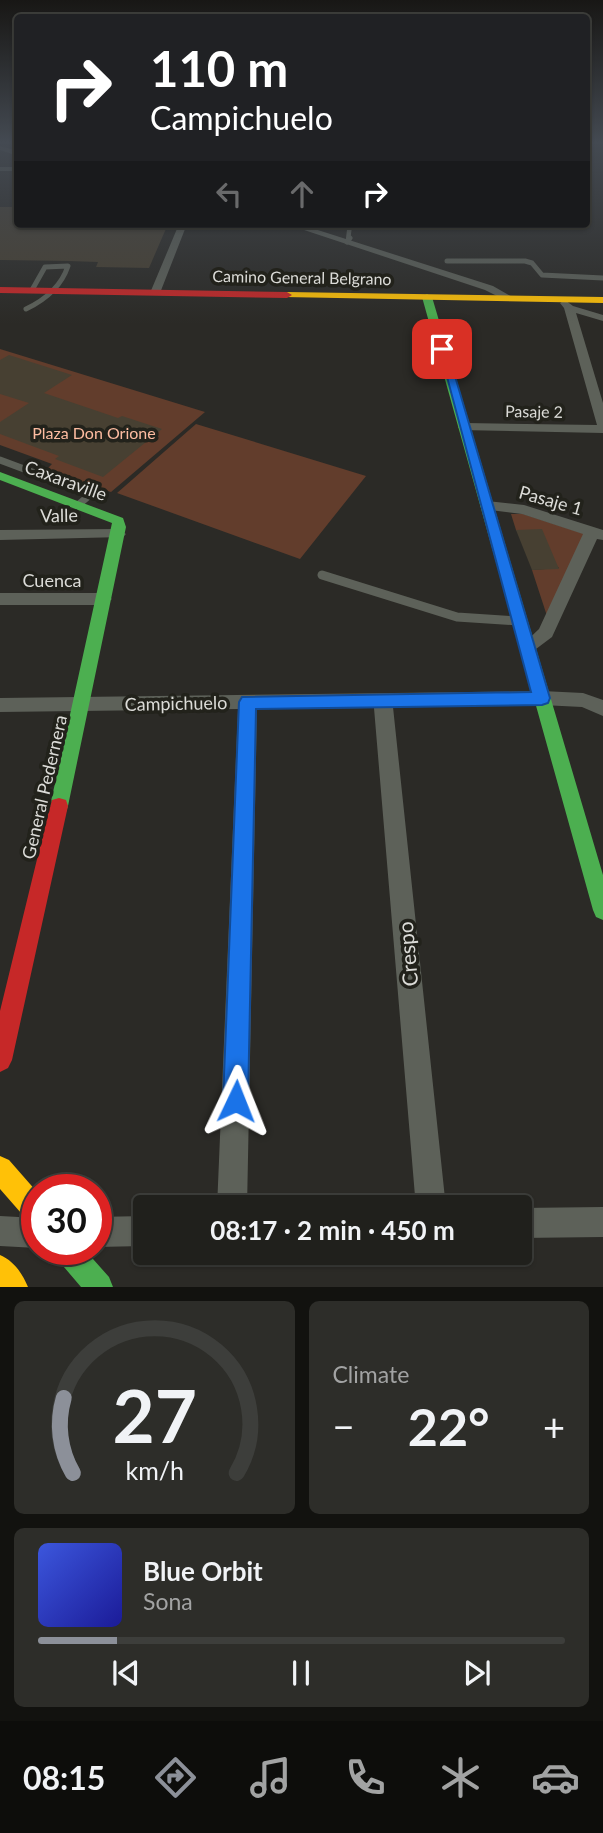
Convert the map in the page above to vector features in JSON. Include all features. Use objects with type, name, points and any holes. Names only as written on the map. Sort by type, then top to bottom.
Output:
[{"type":"street","points":[[155,293],[181,228]]},
{"type":"street","points":[[303,228],[489,288],[509,298]]},
{"type":"street","name":"Camino General Belgrano","points":[[0,290],[509,298],[565,304],[603,300]]},
{"type":"street","points":[[427,297],[603,910]]},
{"type":"street","points":[[565,304],[599,317],[579,338]]},
{"type":"street","points":[[565,304],[579,338],[603,426]]},
{"type":"street","name":"Pasaje 2","points":[[465,427],[603,426]]},
{"type":"street","name":"Caxaraville","points":[[0,476],[78,505],[118,528]]},
{"type":"street","name":"Pasaje 1","points":[[487,506],[524,510],[597,533]]},
{"type":"street","name":"Valle","points":[[0,535],[118,528]]},
{"type":"street","name":"General Pedernera","points":[[0,1060],[83,704],[118,528]]},
{"type":"street","points":[[528,648],[546,633],[597,533]]},
{"type":"street","name":"Cuenca","points":[[0,599],[104,599]]},
{"type":"street","name":"Campichuelo","points":[[0,705],[542,698],[583,700],[603,708]]},
{"type":"street","name":"Crespo","points":[[383,701],[430,1195]]},
{"type":"street","points":[[232,1195],[248,702]]},
{"type":"street","points":[[0,1169],[21,1193]]},
{"type":"street","points":[[532,1223],[603,1222]]},
{"type":"street","points":[[0,1231],[21,1232]]},
{"type":"street","points":[[112,1232],[133,1231]]},
{"type":"street","points":[[81,1265],[99,1287]]},
{"type":"street","points":[[0,1269],[14,1287]]},
{"type":"lane","points":[[347,242],[351,228]]},
{"type":"lane","points":[[447,261],[525,261],[532,263],[542,275],[603,278]]},
{"type":"lane","points":[[26,309],[39,304],[59,285],[68,266],[45,267],[32,290]]},
{"type":"lane","points":[[0,460],[91,494],[78,505]]},
{"type":"lane","points":[[322,575],[457,617],[520,621]]},
{"type":"green space","name":"Plaza Don Orione","points":[[0,349],[205,412],[111,492],[46,470],[52,464],[0,445]]},
{"type":"green space","points":[[196,424],[366,476],[300,559],[117,493]]},
{"type":"green space","points":[[511,514],[523,514],[585,534],[547,616],[532,570],[559,568],[516,530]]},
{"type":"building","points":[[0,207],[14,207],[14,228],[166,228],[149,268],[96,267],[98,262],[0,260]]},
{"type":"building","points":[[9,355],[72,375],[44,393],[118,418],[122,416],[162,429],[103,477],[55,459],[59,456],[0,434],[0,422],[29,403],[0,394],[0,360]]},
{"type":"building","points":[[542,529],[559,569],[532,570],[516,530]]},
{"type":"traffic: fast","points":[[427,297],[603,910]]},
{"type":"traffic: fast","points":[[0,476],[118,521],[119,527],[59,806]]},
{"type":"traffic: fast","points":[[81,1265],[99,1287]]},
{"type":"traffic: slow","points":[[287,295],[603,300]]},
{"type":"traffic: slow","points":[[0,1169],[21,1193]]},
{"type":"traffic: slow","points":[[0,1269],[14,1287]]},
{"type":"traffic: jam","points":[[0,290],[287,295]]},
{"type":"traffic: jam","points":[[0,1060],[59,806]]},
{"type":"route","points":[[236,1101],[248,702],[542,698],[442,349]]}]
